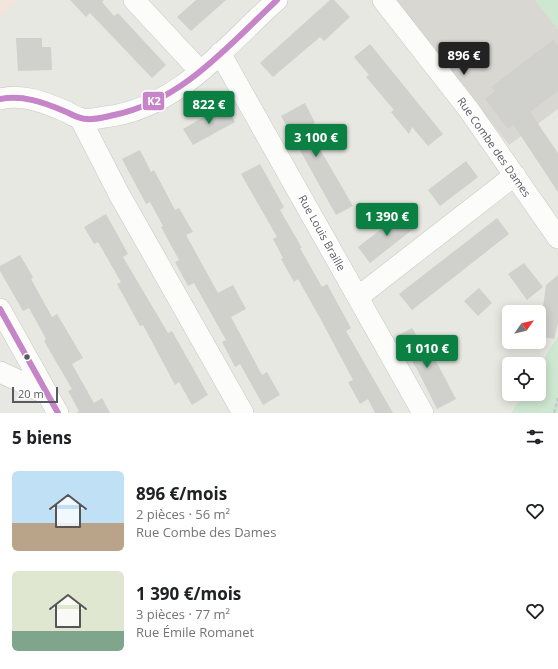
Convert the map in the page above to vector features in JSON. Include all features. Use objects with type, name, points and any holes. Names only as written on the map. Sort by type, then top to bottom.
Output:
[{"type":"street","points":[[134,0],[200,71]]},
{"type":"street","points":[[0,99],[6,97],[37,99],[83,120],[122,115],[150,106],[176,91],[200,71],[277,0]]},
{"type":"street","name":"Rue Combe des Dames","points":[[383,0],[469,110],[558,238]]},
{"type":"street","name":"Rue Louis Braille","points":[[220,53],[423,413]]},
{"type":"street","points":[[80,118],[119,194],[243,413]]},
{"type":"street","points":[[358,297],[515,175]]},
{"type":"street","points":[[0,309],[58,413]]},
{"type":"street","points":[[0,372],[47,394]]},
{"type":"path","points":[[554,413],[558,398]]},
{"type":"shaded area","points":[[0,0],[16,0],[17,1],[0,17]]},
{"type":"shaded area","points":[[395,0],[535,0],[558,29],[558,109],[509,145]]},
{"type":"green space","points":[[535,0],[558,0],[558,29]]},
{"type":"green space","points":[[558,336],[558,413],[511,413],[519,401],[546,401],[545,357]]},
{"type":"building","points":[[70,0],[104,0],[102,2],[114,16],[118,13],[166,65],[152,78],[90,13],[86,17]]},
{"type":"building","points":[[196,0],[226,0],[191,31],[177,17]]},
{"type":"building","points":[[330,0],[334,0],[350,17],[324,41],[320,37],[273,77],[260,63]]},
{"type":"building","points":[[16,38],[42,38],[42,47],[51,47],[52,70],[18,71]]},
{"type":"building","points":[[553,40],[558,46],[558,91],[530,112],[558,153],[558,192],[513,124],[508,129],[485,99],[495,91],[491,87]]},
{"type":"building","points":[[370,44],[443,134],[428,146],[412,127],[409,134],[391,112],[394,110],[366,77],[369,75],[354,57]]},
{"type":"building","points":[[305,103],[315,123],[307,127],[353,206],[336,215],[281,116]]},
{"type":"building","points":[[226,104],[235,122],[193,145],[183,129]]},
{"type":"building","points":[[140,150],[151,172],[154,170],[175,210],[179,208],[193,232],[186,235],[218,293],[233,285],[246,309],[231,317],[262,375],[267,372],[280,395],[263,405],[240,364],[235,367],[222,342],[226,340],[194,283],[188,286],[175,262],[179,260],[161,227],[163,226],[150,202],[146,204],[122,159]]},
{"type":"building","points":[[466,161],[478,177],[440,206],[428,190]]},
{"type":"building","points":[[260,164],[284,207],[280,210],[302,248],[300,248],[322,287],[327,284],[351,328],[346,331],[393,413],[375,413],[368,399],[360,404],[348,382],[353,380],[320,318],[298,279],[294,282],[281,259],[283,258],[273,239],[277,237],[241,174]]},
{"type":"building","points":[[405,211],[417,226],[370,263],[358,247]]},
{"type":"building","points":[[106,214],[128,254],[123,257],[168,333],[172,331],[208,395],[192,405],[179,382],[175,385],[143,325],[140,326],[117,284],[121,282],[98,242],[94,244],[84,227]]},
{"type":"building","points":[[497,218],[509,234],[412,310],[399,294]]},
{"type":"building","points":[[20,255],[33,277],[31,279],[52,317],[57,314],[83,358],[72,364],[94,403],[102,398],[110,413],[76,413],[79,411],[68,391],[72,389],[44,341],[46,339],[29,308],[23,311],[0,271],[0,266]]},
{"type":"building","points":[[524,263],[543,287],[527,300],[508,274]]},
{"type":"building","points":[[558,275],[558,323],[554,339],[546,337],[546,305],[543,305],[546,285]]},
{"type":"building","points":[[479,288],[492,303],[478,316],[464,301]]},
{"type":"building","points":[[412,328],[425,350],[429,348],[456,399],[437,409],[418,371],[397,336]]},
{"type":"transit line","name":"K2","points":[[0,99],[17,98],[33,100],[84,119],[94,119],[139,108],[161,98],[183,85],[203,70],[277,0]]},
{"type":"transit line","name":"K2","points":[[0,309],[58,413]]}]
